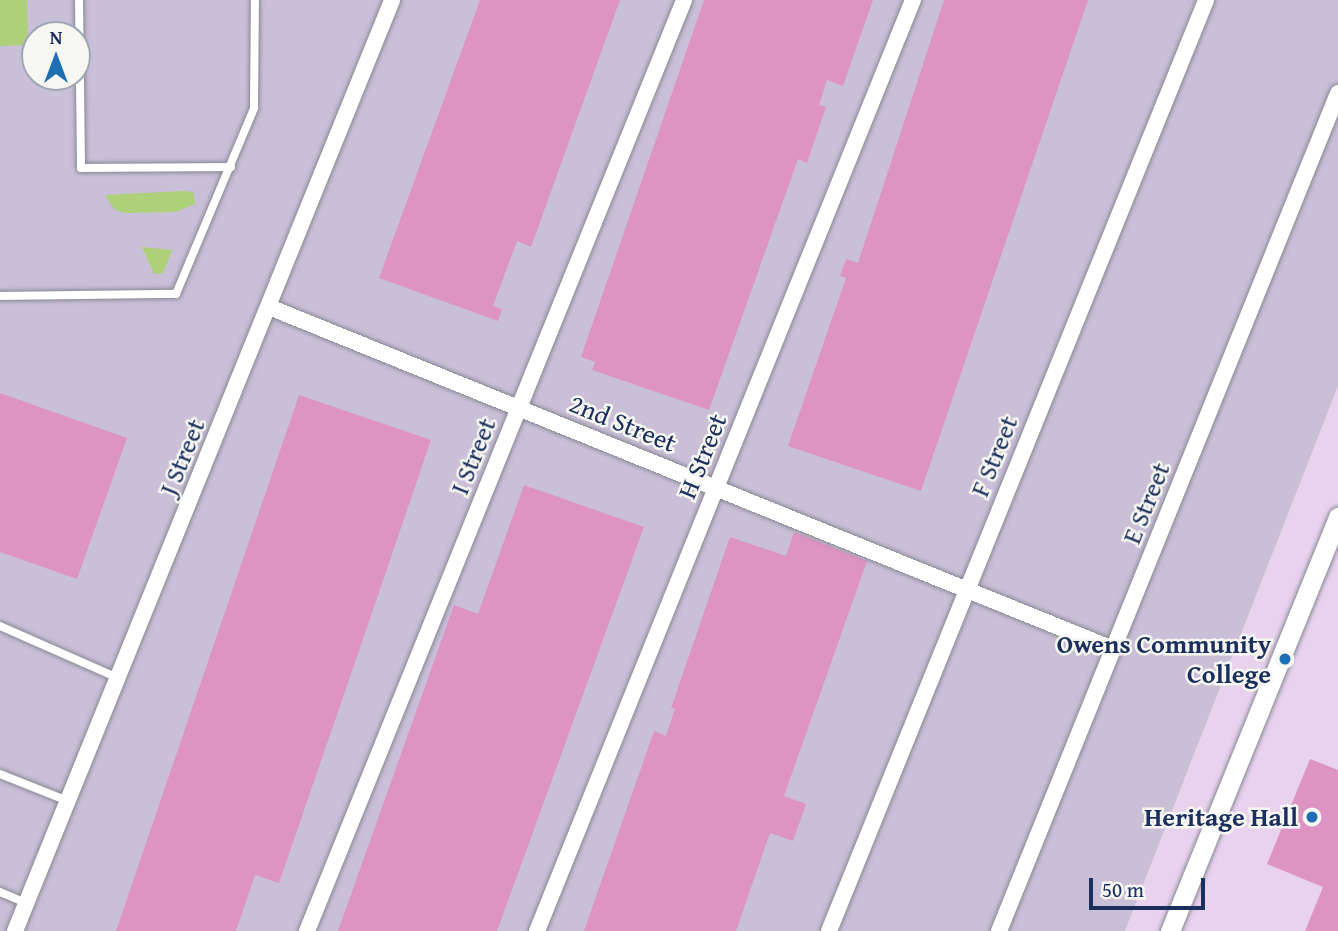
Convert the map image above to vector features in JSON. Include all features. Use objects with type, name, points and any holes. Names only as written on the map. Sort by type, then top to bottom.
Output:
[{"type":"street","name":"J Street","points":[[15,931],[392,0]]},
{"type":"street","name":"I Street","points":[[307,931],[684,0]]},
{"type":"street","name":"H Street","points":[[537,931],[913,0]]},
{"type":"street","name":"F Street","points":[[829,931],[1206,0]]},
{"type":"street","name":"E Street","points":[[999,931],[1338,93]]},
{"type":"street","name":"2nd Street","points":[[269,307],[1113,649]]},
{"type":"street","points":[[1170,931],[1338,517]]},
{"type":"lane","points":[[79,0],[81,168],[231,167]]},
{"type":"lane","points":[[0,296],[176,293],[254,108],[255,0]]},
{"type":"lane","points":[[0,626],[118,678]]},
{"type":"lane","points":[[0,774],[68,801]]},
{"type":"lane","points":[[0,892],[26,903]]},
{"type":"shaded area","points":[[0,0],[1338,0],[1338,386],[1125,931],[0,931]]},
{"type":"shaded area","name":"Owens Community College","points":[[1338,386],[1338,931],[1125,931]]},
{"type":"green space","points":[[0,0],[27,0],[27,21],[21,21],[21,45],[0,46]]},
{"type":"green space","points":[[193,192],[195,204],[176,212],[124,213],[114,209],[105,195]]},
{"type":"green space","points":[[142,247],[172,250],[163,273],[154,274]]},
{"type":"building","points":[[480,0],[620,0],[531,247],[517,241],[493,306],[502,309],[498,321],[379,278]]},
{"type":"building","points":[[704,0],[873,0],[843,86],[827,80],[819,105],[826,107],[807,163],[798,159],[709,410],[592,370],[595,362],[581,357]]},
{"type":"building","points":[[944,0],[1088,0],[921,491],[788,446],[846,278],[840,276],[846,259],[858,263]]},
{"type":"building","points":[[0,393],[127,438],[77,579],[0,552]]},
{"type":"building","points":[[299,395],[431,440],[279,883],[255,875],[236,931],[116,931]]},
{"type":"building","points":[[524,485],[644,527],[497,931],[338,931],[454,605],[478,614]]},
{"type":"building","points":[[794,532],[867,561],[784,796],[806,804],[793,841],[770,833],[736,931],[584,931],[654,731],[666,736],[675,709],[671,708],[730,537],[786,556]]},
{"type":"building","name":"Heritage Hall","points":[[1310,759],[1338,770],[1338,931],[1305,931],[1323,887],[1267,864]]},
{"type":"place","name":"Owens Community College","points":[[1285,659]]},
{"type":"place","name":"Heritage Hall","points":[[1312,817]]}]
